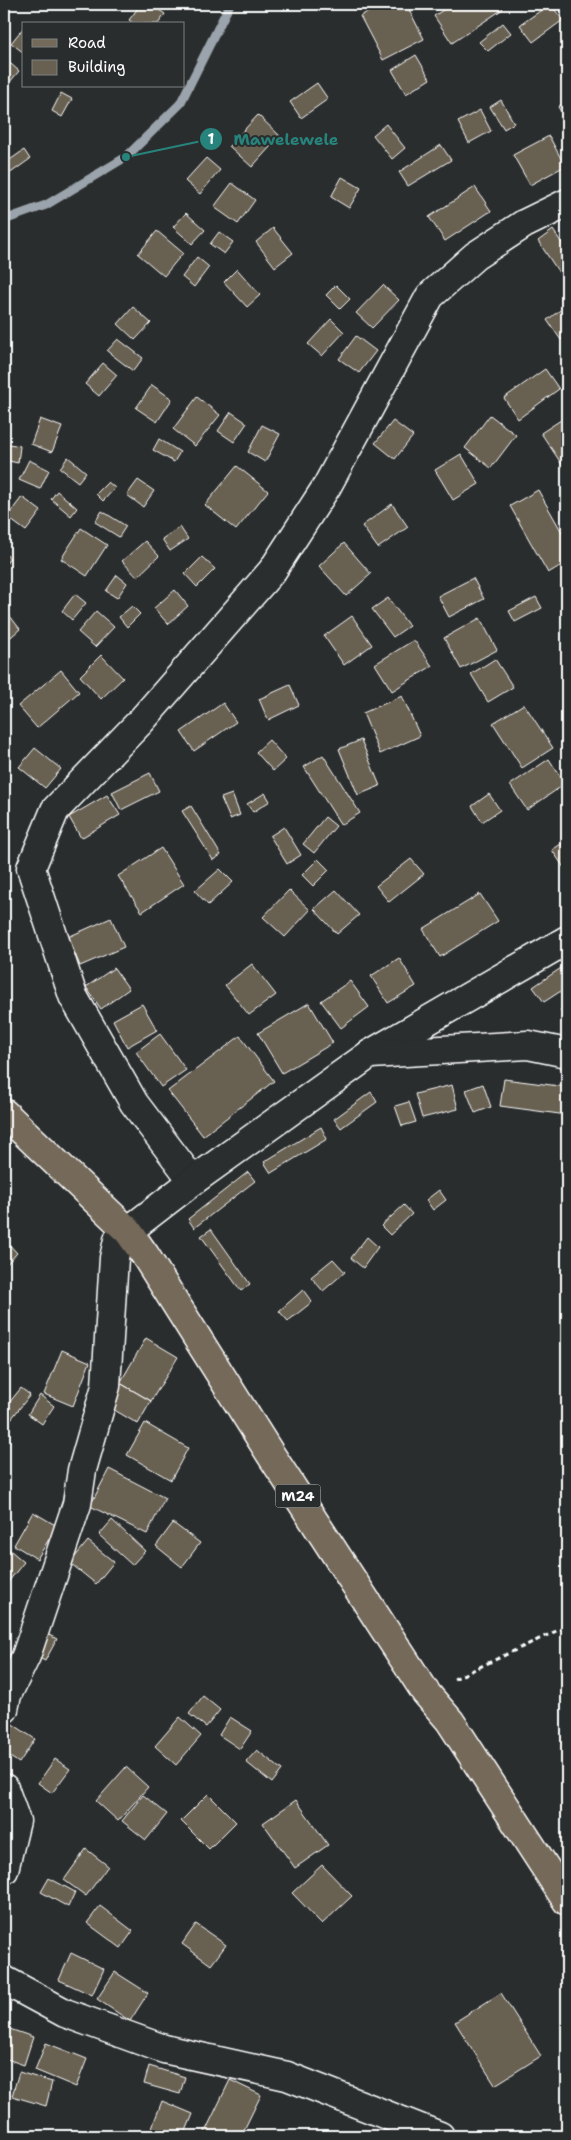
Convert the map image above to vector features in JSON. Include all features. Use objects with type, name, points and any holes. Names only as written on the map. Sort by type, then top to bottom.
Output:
[{"type":"main road","name":"M24","points":[[4,1113],[128,1232],[426,1693],[450,1721],[567,1901]]},
{"type":"street","points":[[193,1181],[134,1103],[73,996],[31,868],[55,810],[142,721],[272,571],[327,486],[430,296],[475,256],[524,224],[567,203]]},
{"type":"street","points":[[4,1708],[7,1695],[26,1656],[77,1504],[82,1470],[106,1386],[114,1258],[118,1240],[193,1181],[370,1054],[567,940]]},
{"type":"street","points":[[370,1054],[528,1045],[567,1053]]},
{"type":"street","points":[[4,1788],[16,1821],[4,1870]]},
{"type":"street","points":[[4,1980],[64,2013],[164,2049],[287,2076],[440,2136]]},
{"type":"path","points":[[426,1693],[567,1626]]},
{"type":"building","points":[[141,4],[150,4],[165,14],[159,22],[132,22],[129,20]]},
{"type":"building","points":[[384,4],[406,4],[424,39],[383,60],[360,16]]},
{"type":"building","points":[[452,4],[499,4],[503,9],[452,43],[434,16]]},
{"type":"building","points":[[550,4],[563,20],[533,42],[520,25]]},
{"type":"building","points":[[503,23],[511,33],[488,51],[479,42]]},
{"type":"building","points":[[22,29],[22,51],[11,43]]},
{"type":"building","points":[[416,55],[430,79],[406,94],[392,70]]},
{"type":"building","points":[[4,58],[19,71],[4,89]]},
{"type":"building","points":[[317,83],[328,99],[301,118],[290,102]]},
{"type":"building","points":[[61,93],[72,99],[62,117],[52,111]]},
{"type":"building","points":[[501,100],[514,123],[504,129],[490,107]]},
{"type":"building","points":[[567,100],[567,118],[566,119],[558,107]]},
{"type":"building","points":[[480,110],[491,131],[469,143],[458,122]]},
{"type":"building","points":[[258,115],[280,136],[252,167],[229,146]]},
{"type":"building","points":[[386,124],[405,148],[392,159],[373,135]]},
{"type":"building","points":[[549,136],[565,166],[530,185],[513,155]]},
{"type":"building","points":[[441,145],[451,160],[408,186],[399,172]]},
{"type":"building","points":[[24,150],[30,159],[5,177],[4,164]]},
{"type":"building","points":[[206,158],[220,170],[200,194],[185,181]]},
{"type":"building","points":[[342,177],[361,188],[349,208],[331,197]]},
{"type":"building","points":[[232,183],[255,200],[238,224],[214,207]]},
{"type":"building","points":[[475,187],[491,211],[445,241],[429,217]]},
{"type":"building","points":[[186,213],[205,230],[192,244],[173,227]]},
{"type":"building","points":[[273,228],[293,253],[275,267],[256,242]]},
{"type":"building","points":[[553,230],[567,251],[567,273],[562,277],[538,241]]},
{"type":"building","points":[[157,231],[183,253],[164,276],[138,254]]},
{"type":"building","points":[[219,232],[233,242],[224,254],[210,244]]},
{"type":"building","points":[[197,257],[209,267],[194,287],[182,277]]},
{"type":"building","points":[[237,269],[260,295],[247,307],[224,282]]},
{"type":"building","points":[[336,285],[350,299],[340,309],[326,295]]},
{"type":"building","points":[[383,285],[399,300],[372,328],[356,313]]},
{"type":"building","points":[[567,305],[567,335],[561,340],[547,320]]},
{"type":"building","points":[[133,307],[151,323],[135,340],[118,324]]},
{"type":"building","points":[[331,319],[344,332],[322,356],[308,344]]},
{"type":"building","points":[[356,336],[376,351],[359,373],[339,359]]},
{"type":"building","points":[[118,339],[143,358],[133,371],[107,351]]},
{"type":"building","points":[[103,363],[117,375],[99,396],[85,384]]},
{"type":"building","points":[[545,369],[559,389],[518,419],[504,398]]},
{"type":"building","points":[[152,385],[172,399],[157,422],[136,408]]},
{"type":"building","points":[[197,397],[220,415],[195,446],[173,429]]},
{"type":"building","points":[[231,412],[247,423],[234,442],[218,431]]},
{"type":"building","points":[[490,415],[516,435],[491,468],[465,448]]},
{"type":"building","points":[[567,416],[567,467],[565,469],[541,433]]},
{"type":"building","points":[[40,419],[62,427],[52,452],[31,444]]},
{"type":"building","points":[[393,421],[413,436],[395,459],[375,443]]},
{"type":"building","points":[[262,425],[280,434],[265,462],[248,452]]},
{"type":"building","points":[[159,439],[180,452],[174,462],[153,450]]},
{"type":"building","points":[[4,443],[20,446],[18,463],[4,460]]},
{"type":"building","points":[[461,454],[479,484],[453,500],[435,470]]},
{"type":"building","points":[[68,457],[86,472],[78,482],[60,468]]},
{"type":"building","points":[[29,460],[49,470],[40,489],[19,480]]},
{"type":"building","points":[[237,466],[268,491],[236,530],[205,505]]},
{"type":"building","points":[[138,480],[154,491],[143,507],[127,495]]},
{"type":"building","points":[[108,482],[115,488],[103,501],[96,494]]},
{"type":"building","points":[[538,490],[567,541],[567,562],[548,573],[510,506]]},
{"type":"building","points":[[57,491],[77,508],[71,516],[51,499]]},
{"type":"building","points":[[22,497],[41,511],[26,531],[7,517]]},
{"type":"building","points":[[392,504],[408,527],[378,548],[362,526]]},
{"type":"building","points":[[102,511],[126,526],[119,537],[95,522]]},
{"type":"building","points":[[180,527],[188,539],[170,551],[162,539]]},
{"type":"building","points":[[81,528],[107,545],[87,576],[61,559]]},
{"type":"building","points":[[145,541],[159,556],[137,577],[122,561]]},
{"type":"building","points":[[344,543],[371,574],[346,596],[319,566]]},
{"type":"building","points":[[4,553],[10,558],[4,567]]},
{"type":"building","points":[[202,557],[215,569],[197,587],[185,574]]},
{"type":"building","points":[[117,575],[127,583],[117,598],[106,591]]},
{"type":"building","points":[[473,578],[484,599],[449,617],[438,596]]},
{"type":"building","points":[[175,590],[188,606],[168,624],[154,608]]},
{"type":"building","points":[[75,594],[86,603],[72,620],[62,611]]},
{"type":"building","points":[[536,597],[542,608],[515,622],[509,611]]},
{"type":"building","points":[[388,598],[409,626],[393,637],[372,609]]},
{"type":"building","points":[[132,606],[140,614],[127,627],[119,617]]},
{"type":"building","points":[[96,611],[114,627],[95,647],[78,632]]},
{"type":"building","points":[[9,615],[20,629],[4,643],[4,619]]},
{"type":"building","points":[[352,616],[372,645],[344,665],[324,636]]},
{"type":"building","points":[[480,618],[497,650],[461,669],[444,638]]},
{"type":"building","points":[[414,640],[432,666],[392,691],[375,664]]},
{"type":"building","points":[[101,655],[123,678],[101,699],[80,676]]},
{"type":"building","points":[[495,659],[513,687],[488,702],[471,674]]},
{"type":"building","points":[[4,668],[11,675],[4,682]]},
{"type":"building","points":[[61,670],[79,692],[37,728],[18,706]]},
{"type":"building","points":[[290,685],[299,705],[268,720],[259,699]]},
{"type":"building","points":[[402,696],[420,736],[380,754],[363,713]]},
{"type":"building","points":[[223,703],[236,722],[194,751],[181,732]]},
{"type":"building","points":[[524,704],[553,748],[522,768],[493,723]]},
{"type":"building","points":[[269,740],[286,759],[273,771],[256,752]]},
{"type":"building","points":[[361,740],[380,786],[358,795],[339,749]]},
{"type":"building","points":[[35,748],[61,769],[45,788],[19,767]]},
{"type":"building","points":[[323,755],[360,813],[341,825],[304,767]]},
{"type":"building","points":[[549,759],[565,784],[527,810],[510,785]]},
{"type":"building","points":[[150,773],[159,791],[121,810],[112,792]]},
{"type":"building","points":[[265,793],[270,801],[253,812],[247,804]]},
{"type":"building","points":[[232,794],[240,815],[230,819],[221,798]]},
{"type":"building","points":[[489,794],[500,810],[482,822],[472,806]]},
{"type":"building","points":[[107,795],[120,815],[81,838],[69,817]]},
{"type":"building","points":[[191,806],[221,855],[213,860],[182,811]]},
{"type":"building","points":[[325,817],[336,826],[314,853],[303,844]]},
{"type":"building","points":[[284,827],[301,855],[287,864],[270,836]]},
{"type":"building","points":[[567,840],[567,872],[552,850]]},
{"type":"building","points":[[161,848],[184,884],[142,912],[118,876]]},
{"type":"building","points":[[318,859],[329,870],[313,886],[302,875]]},
{"type":"building","points":[[411,859],[424,874],[389,902],[376,886]]},
{"type":"building","points":[[220,869],[233,882],[208,905],[195,891]]},
{"type":"building","points":[[289,890],[310,910],[285,937],[263,917]]},
{"type":"building","points":[[336,890],[359,915],[337,934],[314,909]]},
{"type":"building","points":[[480,894],[498,921],[440,957],[423,929]]},
{"type":"building","points":[[111,918],[124,947],[80,966],[68,937]]},
{"type":"building","points":[[399,958],[416,986],[388,1003],[371,976]]},
{"type":"building","points":[[252,964],[276,995],[249,1015],[225,985]]},
{"type":"building","points":[[567,964],[567,987],[544,1002],[533,987]]},
{"type":"building","points":[[114,968],[129,989],[101,1009],[86,987]]},
{"type":"building","points":[[350,981],[369,1007],[341,1028],[321,1001]]},
{"type":"building","points":[[309,1003],[333,1043],[282,1073],[258,1033]]},
{"type":"building","points":[[567,1003],[567,1017],[560,1010]]},
{"type":"building","points":[[142,1004],[157,1030],[127,1047],[113,1020]]},
{"type":"building","points":[[160,1034],[186,1070],[161,1087],[136,1052]]},
{"type":"building","points":[[240,1036],[274,1081],[203,1136],[168,1091]]},
{"type":"building","points":[[504,1079],[567,1087],[567,1115],[500,1106]]},
{"type":"building","points":[[483,1084],[491,1107],[475,1113],[466,1090]]},
{"type":"building","points":[[452,1085],[458,1109],[422,1118],[415,1094]]},
{"type":"building","points":[[371,1092],[377,1102],[341,1128],[334,1119]]},
{"type":"building","points":[[409,1102],[416,1122],[402,1126],[395,1106]]},
{"type":"building","points":[[321,1127],[327,1139],[271,1173],[264,1162]]},
{"type":"building","points":[[248,1172],[255,1181],[194,1228],[188,1219]]},
{"type":"building","points":[[439,1190],[446,1200],[433,1210],[426,1200]]},
{"type":"building","points":[[404,1205],[412,1214],[390,1235],[381,1226]]},
{"type":"building","points":[[211,1229],[250,1284],[241,1291],[201,1236]]},
{"type":"building","points":[[367,1237],[378,1247],[363,1268],[351,1258]]},
{"type":"building","points":[[4,1239],[17,1253],[4,1267]]},
{"type":"building","points":[[333,1259],[345,1272],[323,1291],[311,1277]]},
{"type":"building","points":[[303,1290],[312,1302],[288,1321],[279,1311]]},
{"type":"building","points":[[146,1338],[178,1357],[151,1401],[120,1383]]},
{"type":"building","points":[[62,1350],[90,1362],[73,1406],[44,1394]]},
{"type":"building","points":[[120,1383],[151,1401],[138,1424],[106,1405]]},
{"type":"building","points":[[21,1388],[30,1395],[4,1428],[4,1409]]},
{"type":"building","points":[[40,1395],[54,1406],[42,1424],[28,1414]]},
{"type":"building","points":[[145,1423],[188,1448],[171,1480],[127,1455]]},
{"type":"building","points":[[109,1469],[165,1498],[147,1534],[90,1506]]},
{"type":"building","points":[[33,1512],[57,1526],[37,1559],[14,1545]]},
{"type":"building","points":[[112,1520],[145,1551],[132,1565],[99,1535]]},
{"type":"building","points":[[173,1523],[200,1543],[182,1567],[156,1546]]},
{"type":"building","points":[[88,1541],[114,1562],[96,1584],[70,1563]]},
{"type":"building","points":[[4,1545],[24,1562],[5,1586],[4,1585]]},
{"type":"building","points":[[39,1630],[57,1639],[45,1661],[28,1652]]},
{"type":"building","points":[[203,1696],[220,1710],[206,1727],[189,1714]]},
{"type":"building","points":[[180,1717],[201,1736],[176,1765],[155,1746]]},
{"type":"building","points":[[230,1717],[252,1731],[240,1749],[219,1735]]},
{"type":"building","points":[[11,1723],[35,1739],[19,1763],[4,1753],[4,1734]]},
{"type":"building","points":[[257,1750],[282,1770],[272,1783],[246,1762]]},
{"type":"building","points":[[55,1759],[70,1769],[52,1793],[38,1783]]},
{"type":"building","points":[[126,1767],[148,1787],[118,1821],[96,1801]]},
{"type":"building","points":[[208,1794],[236,1822],[209,1849],[181,1821]]},
{"type":"building","points":[[143,1795],[167,1814],[146,1840],[122,1821]]},
{"type":"building","points":[[296,1800],[328,1845],[295,1868],[263,1823]]},
{"type":"building","points":[[86,1849],[108,1866],[86,1896],[64,1880]]},
{"type":"building","points":[[322,1865],[352,1896],[322,1924],[292,1893]]},
{"type":"building","points":[[49,1878],[75,1892],[68,1907],[41,1892]]},
{"type":"building","points":[[100,1906],[133,1931],[121,1948],[87,1923]]},
{"type":"building","points":[[196,1924],[226,1945],[211,1965],[182,1944]]},
{"type":"building","points":[[71,1953],[104,1969],[92,1995],[59,1980]]},
{"type":"building","points":[[115,1972],[148,1993],[130,2021],[97,1999]]},
{"type":"building","points":[[501,1993],[541,2056],[495,2085],[455,2022]]},
{"type":"building","points":[[4,2027],[33,2037],[24,2065],[4,2058]]},
{"type":"building","points":[[46,2043],[87,2059],[76,2087],[35,2070]]},
{"type":"building","points":[[149,2066],[185,2077],[180,2094],[144,2084]]},
{"type":"building","points":[[19,2072],[52,2082],[46,2106],[12,2096]]},
{"type":"building","points":[[230,2080],[261,2095],[241,2136],[203,2136]]},
{"type":"building","points":[[162,2101],[193,2114],[184,2136],[166,2136],[151,2130]]},
{"type":"waterway","points":[[4,220],[46,205],[126,157],[180,104],[230,4]]},
{"type":"place","name":"Mawelewele","points":[[126,157]]}]
